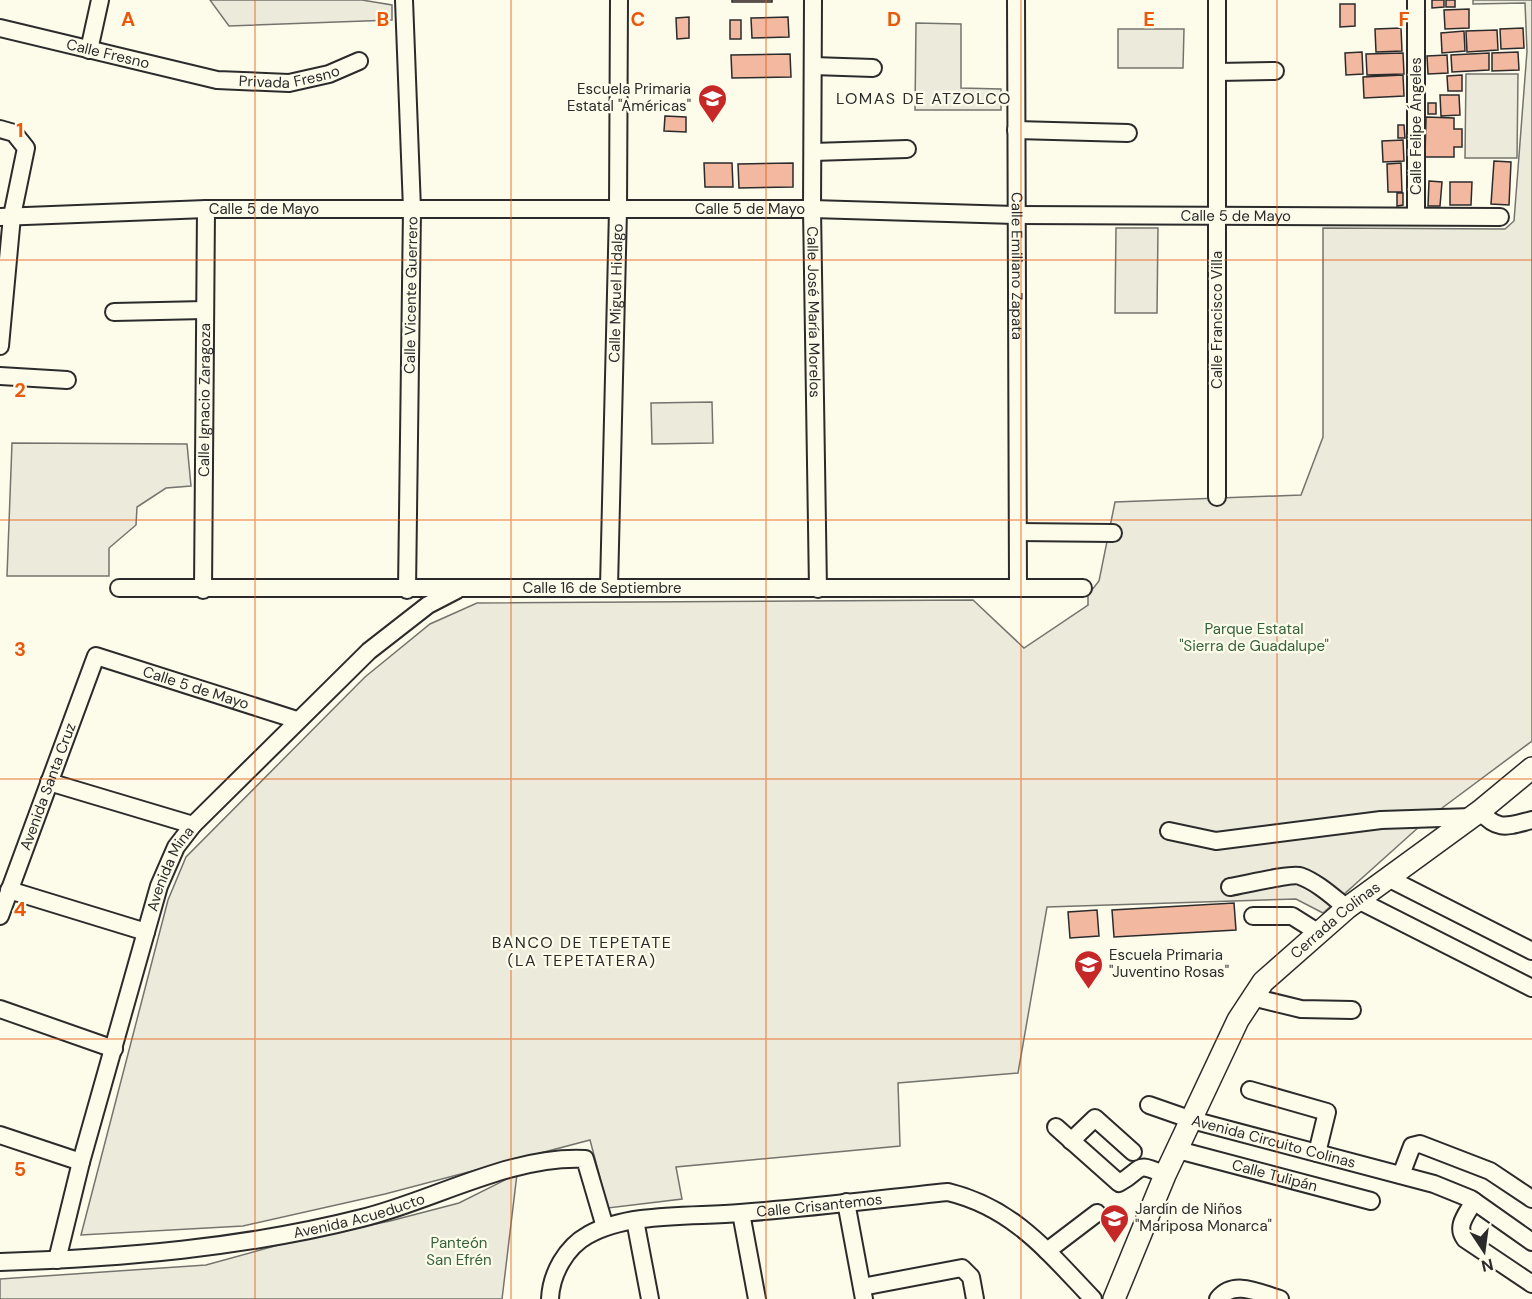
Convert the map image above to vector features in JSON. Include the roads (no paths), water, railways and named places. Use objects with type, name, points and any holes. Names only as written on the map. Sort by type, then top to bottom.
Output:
[{"type":"main road","name":"Cerrada Colinas","points":[[1192,1120],[1252,997],[1263,982],[1352,904],[1476,814],[1532,768]]},
{"type":"main road","name":"Avenida Circuito Colinas","points":[[1114,1299],[1165,1175],[1192,1120]]},
{"type":"street","points":[[89,50],[100,0]]},
{"type":"street","name":"Calle Vicente Guerrero","points":[[404,0],[412,209],[407,590]]},
{"type":"street","name":"Calle Miguel Hidalgo","points":[[609,587],[618,210],[619,0]]},
{"type":"street","name":"Calle José María Morelos","points":[[813,0],[812,209],[818,590]]},
{"type":"street","name":"Calle Emiliano Zapata","points":[[1016,0],[1018,587]]},
{"type":"street","name":"Calle Francisco Villa","points":[[1217,0],[1217,497]]},
{"type":"street","name":"Calle Felipe Ángeles","points":[[1416,0],[1416,216]]},
{"type":"street","name":"Calle Fresno","points":[[0,28],[217,80]]},
{"type":"street","name":"Privada Fresno","points":[[217,80],[290,83],[329,74],[359,61]]},
{"type":"street","points":[[813,66],[873,68]]},
{"type":"street","points":[[1218,72],[1275,71]]},
{"type":"street","points":[[0,129],[14,133],[26,148],[6,217],[0,346]]},
{"type":"street","points":[[1016,130],[1128,133]]},
{"type":"street","points":[[813,152],[907,150]]},
{"type":"street","name":"Calle 5 de Mayo","points":[[6,217],[206,209],[812,209],[1015,215],[1500,217]]},
{"type":"street","name":"Calle Ignacio Zaragoza","points":[[203,590],[206,209]]},
{"type":"street","points":[[114,312],[206,310]]},
{"type":"street","points":[[0,376],[67,380]]},
{"type":"street","points":[[1018,532],[1113,533]]},
{"type":"street","name":"Calle 16 de Septiembre","points":[[119,588],[203,590],[609,587],[818,590],[1083,588]]},
{"type":"street","name":"Avenida Mina","points":[[57,1260],[81,1162],[146,932],[164,876],[177,847],[193,825],[369,651],[428,605],[461,588]]},
{"type":"street","name":"Calle 5 de Mayo","points":[[96,656],[297,720]]},
{"type":"street","name":"Avenida Santa Cruz","points":[[0,916],[96,656]]},
{"type":"street","points":[[49,782],[193,825]]},
{"type":"street","points":[[1169,831],[1216,841],[1381,820],[1476,814],[1498,826],[1532,820]]},
{"type":"street","points":[[1230,886],[1264,882],[1286,875],[1299,875],[1352,904],[1532,988]]},
{"type":"street","points":[[1388,878],[1532,951]]},
{"type":"street","points":[[9,890],[146,932]]},
{"type":"street","points":[[1253,916],[1293,916],[1319,933]]},
{"type":"street","points":[[1252,997],[1301,1009],[1352,1010]]},
{"type":"street","points":[[0,1009],[114,1049]]},
{"type":"street","points":[[1250,1090],[1328,1113],[1317,1153]]},
{"type":"street","points":[[1149,1105],[1192,1120]]},
{"type":"street","points":[[1071,1141],[1095,1118],[1133,1152]]},
{"type":"street","name":"Avenida Circuito Colinas","points":[[1192,1120],[1434,1184],[1474,1201],[1532,1242]]},
{"type":"street","points":[[1056,1126],[1119,1184],[1137,1168],[1146,1166],[1165,1175]]},
{"type":"street","points":[[0,1135],[81,1162]]},
{"type":"street","points":[[1401,1175],[1408,1151],[1412,1146],[1420,1144],[1444,1151],[1490,1172],[1532,1199]]},
{"type":"street","name":"Calle Tulipán","points":[[1178,1150],[1371,1201]]},
{"type":"street","name":"Avenida Acueducto","points":[[57,1260],[230,1245],[363,1218],[493,1174],[565,1158],[585,1159],[605,1227]]},
{"type":"street","name":"Calle Crisantemos","points":[[550,1299],[554,1275],[569,1251],[586,1236],[605,1227],[635,1220],[741,1213],[948,1191],[976,1199],[1002,1212],[1047,1251],[1093,1299]]},
{"type":"street","points":[[1474,1201],[1460,1226],[1465,1239],[1532,1284]]},
{"type":"street","points":[[846,1202],[863,1293],[962,1268],[971,1277],[975,1299]]},
{"type":"street","points":[[741,1213],[757,1299]]},
{"type":"street","points":[[1047,1251],[1097,1214]]},
{"type":"street","points":[[635,1220],[650,1299]]},
{"type":"street","points":[[0,1262],[57,1260]]},
{"type":"street","points":[[1218,1299],[1223,1292],[1233,1288],[1280,1299]]},
{"type":"place","name":"Escuela Primaria Estatal \"Américas\"","points":[[712,124]]},
{"type":"place","name":"Escuela Primaria \"Juventino Rosas\"","points":[[1088,990]]},
{"type":"place","name":"Jardín de Niños \"Mariposa Monarca\"","points":[[1114,1244]]},
{"type":"district","name":"LOMAS DE ATZOLCO","points":[[924,98]]},
{"type":"district","name":"BANCO DE TEPETATE (LA TEPETATERA)","points":[[582,951]]},
{"type":"park label","name":"Parque Estatal \"Sierra de Guadalupe\"","points":[[1254,638]]},
{"type":"park label","name":"Panteón San Efrén","points":[[459,1252]]}]
